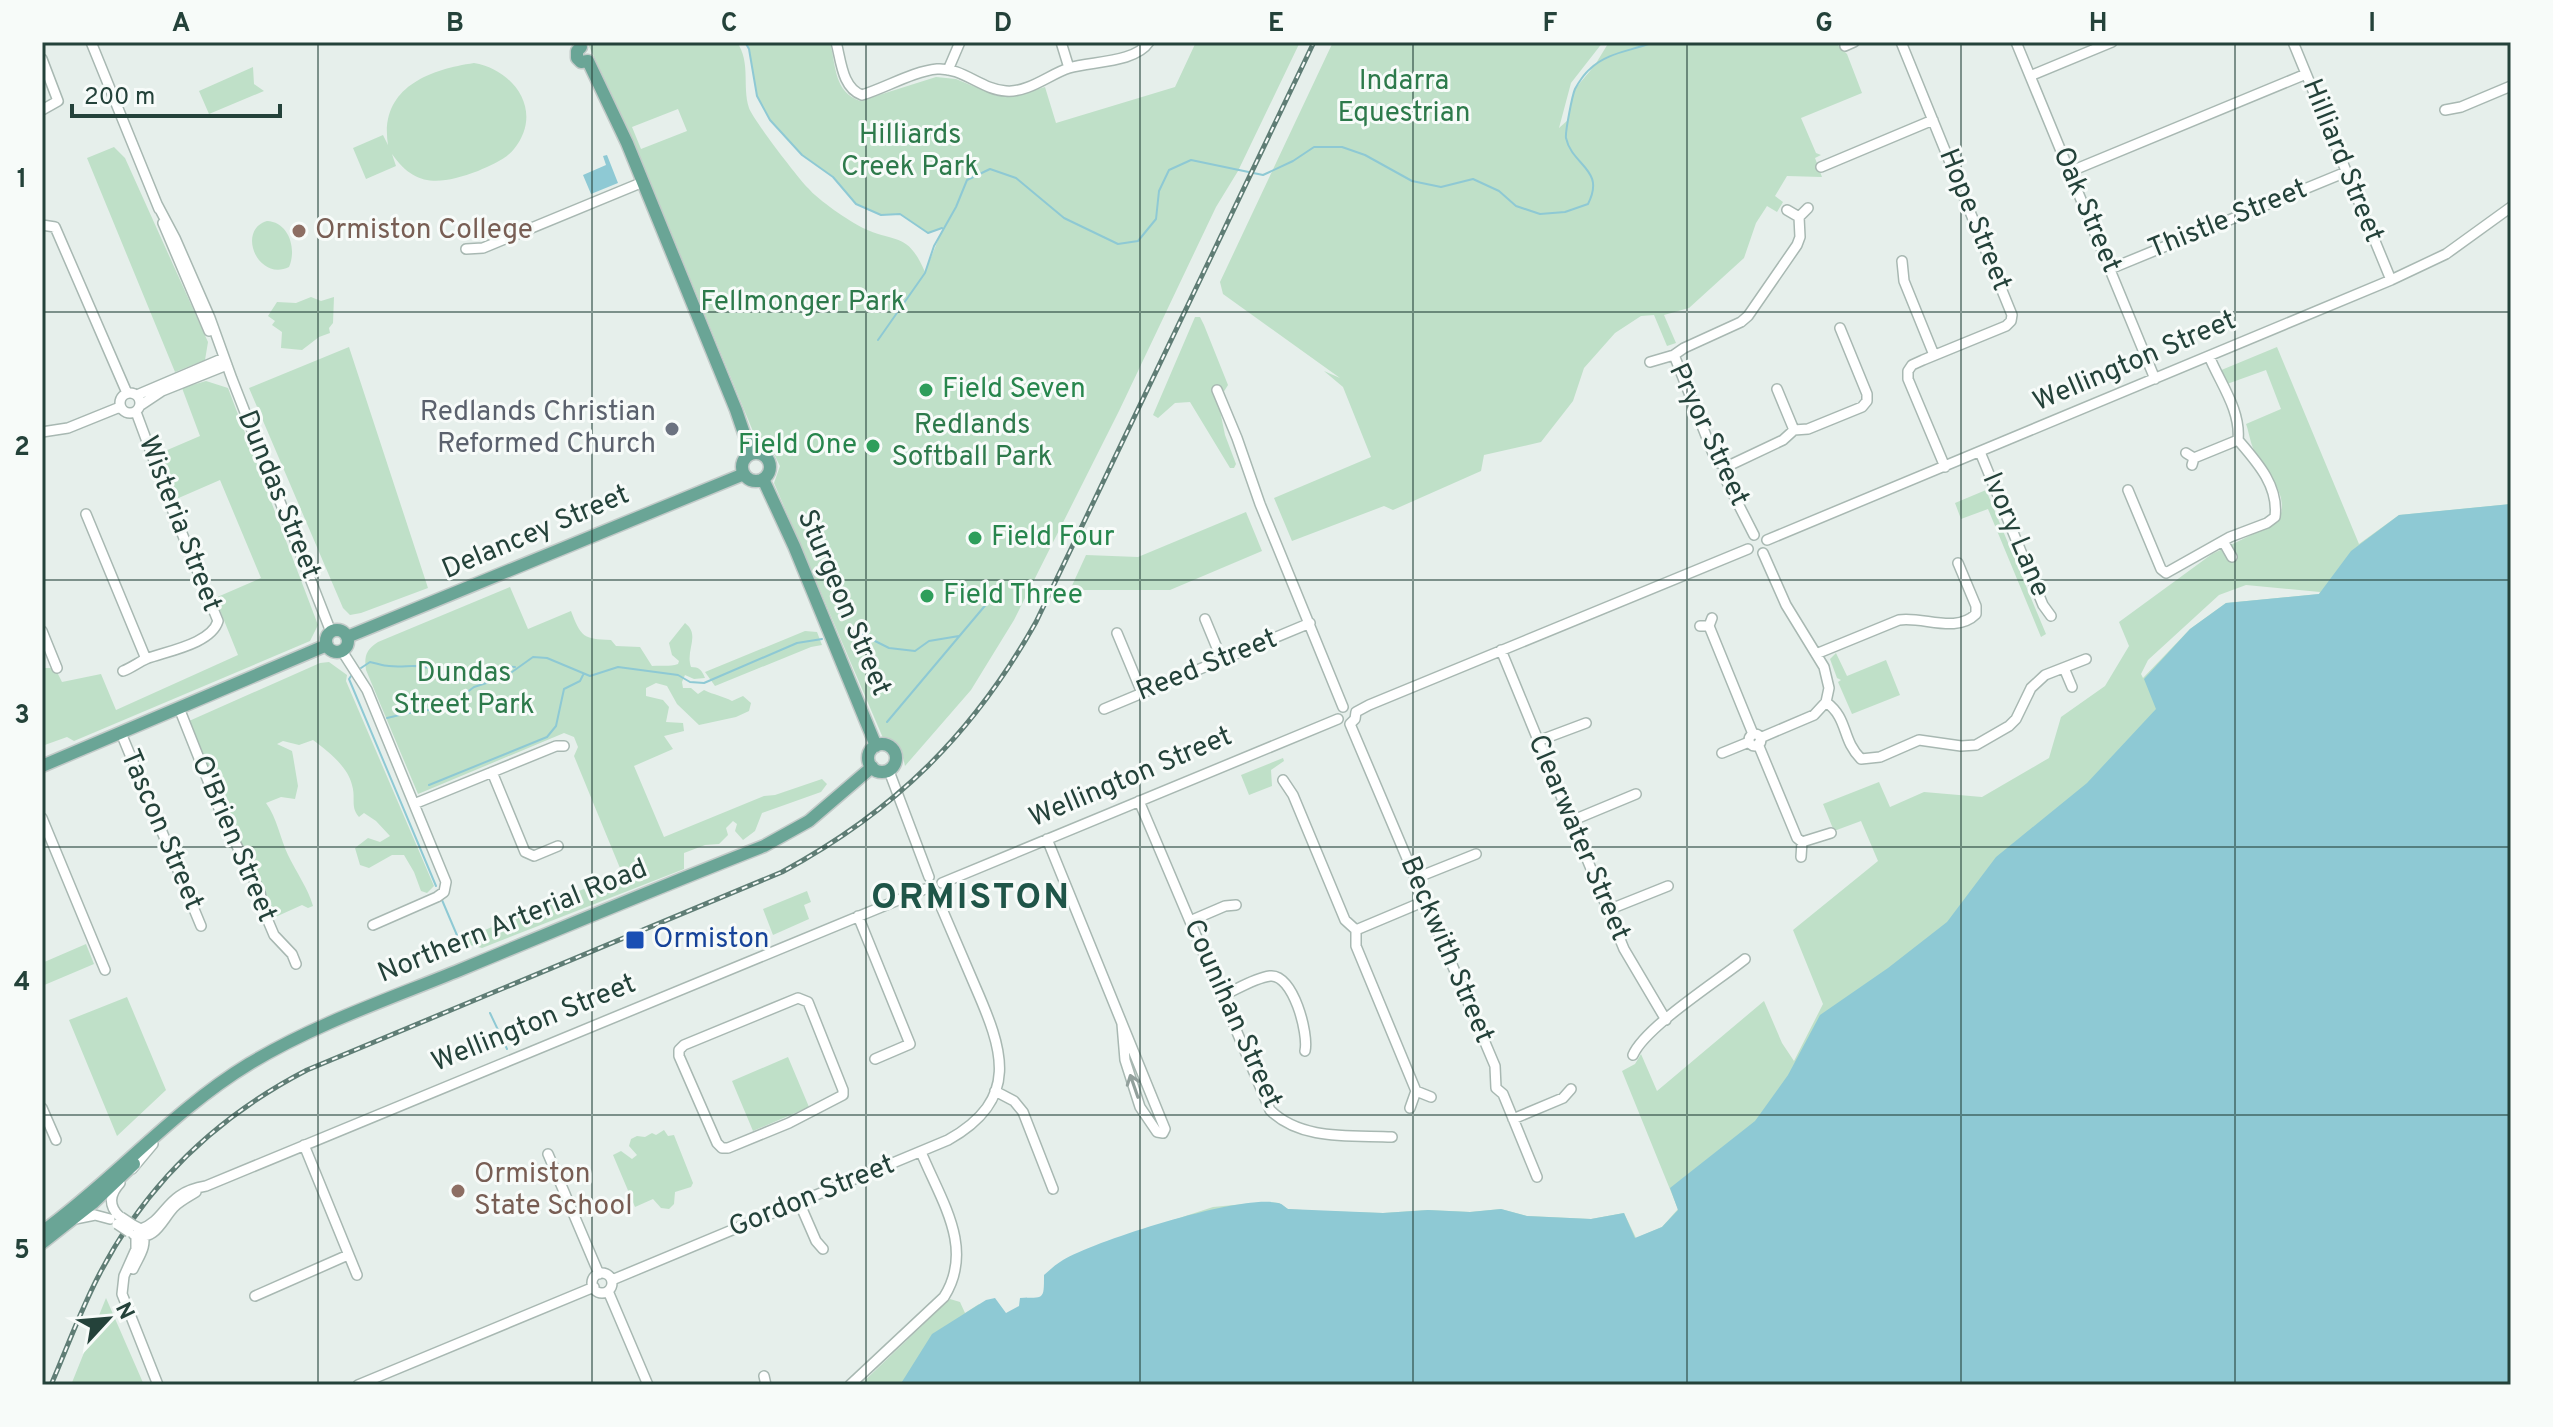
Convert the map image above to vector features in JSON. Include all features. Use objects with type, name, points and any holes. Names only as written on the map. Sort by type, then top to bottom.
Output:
[{"type":"main road","points":[[580,44],[577,58],[588,61],[643,182],[751,454]]},
{"type":"main road","points":[[751,454],[761,454],[768,460],[770,469],[763,479],[753,481],[744,474],[744,460],[751,454]]},
{"type":"main road","name":"Delancey Street","points":[[347,637],[744,474]]},
{"type":"main road","name":"Sturgeon Street","points":[[763,479],[794,546],[876,746],[887,745],[895,752],[896,762],[889,771]]},
{"type":"main road","points":[[42,766],[179,708],[338,631],[347,637],[347,646],[335,652],[329,638]]},
{"type":"main road","points":[[876,746],[869,755],[872,767],[880,772],[889,771]]},
{"type":"main road","name":"Northern Arterial Road","points":[[42,1243],[75,1219],[137,1150],[206,1094],[248,1065],[326,1025],[764,846],[809,821],[872,767]]},
{"type":"main road","name":"Northern Arterial Road","points":[[93,1199],[153,1144],[171,1123]]},
{"type":"main road","points":[[42,1232],[93,1199]]},
{"type":"street","name":"Dundas Street","points":[[91,42],[157,204],[167,238],[225,362],[329,638]]},
{"type":"street","points":[[836,42],[848,85],[853,92],[862,95],[937,69],[948,70],[986,88],[1008,91],[1045,80],[1069,68],[1131,55],[1143,50],[1149,42]]},
{"type":"street","points":[[948,70],[960,42]]},
{"type":"street","points":[[1061,42],[1069,68]]},
{"type":"street","name":"Hope Street","points":[[1901,42],[2012,315],[2006,326],[1934,355]]},
{"type":"street","name":"Oak Street","points":[[2016,42],[2155,379]]},
{"type":"street","points":[[2030,76],[2112,42]]},
{"type":"street","name":"Hilliard Street","points":[[2293,42],[2391,280]]},
{"type":"street","points":[[42,59],[58,101],[42,110]]},
{"type":"street","points":[[2069,172],[2306,74]]},
{"type":"street","points":[[2445,110],[2461,107],[2511,86]]},
{"type":"street","points":[[1821,167],[1933,120]]},
{"type":"street","name":"Thistle Street","points":[[2110,269],[2346,172]]},
{"type":"street","points":[[466,249],[483,248],[643,182]]},
{"type":"street","name":"Wellington Street","points":[[1767,540],[2391,280],[2446,254],[2511,207]]},
{"type":"street","points":[[1674,355],[1748,316],[1797,245],[1800,237],[1799,217],[1808,208]]},
{"type":"street","points":[[1787,210],[1799,217]]},
{"type":"street","name":"Wisteria Street","points":[[42,225],[55,227],[132,394],[172,509],[218,621],[212,634],[123,671]]},
{"type":"street","points":[[1902,261],[1904,281],[1934,355],[1912,365],[1907,374],[1945,467]]},
{"type":"street","points":[[1726,467],[1783,440],[1794,430],[1808,429],[1862,407],[1867,401],[1867,394],[1840,328]]},
{"type":"street","name":"Pryor Street","points":[[1650,362],[1674,355],[1716,461],[1726,467],[1726,480],[1754,535]]},
{"type":"street","points":[[2128,490],[2164,572],[2172,571],[2223,541],[2275,517],[2277,504],[2271,484],[2238,440],[2239,428],[2232,405],[2209,356]]},
{"type":"street","points":[[120,407],[121,399],[132,394],[225,362]]},
{"type":"street","points":[[120,407],[128,414],[162,391],[225,362]]},
{"type":"street","points":[[1777,389],[1794,430]]},
{"type":"street","points":[[1217,390],[1343,707]]},
{"type":"street","points":[[42,418],[44,431],[68,428],[120,407]]},
{"type":"street","points":[[2191,459],[2238,440]]},
{"type":"street","name":"Ivory Lane","points":[[1980,452],[2043,605],[2051,616]]},
{"type":"street","points":[[86,514],[146,659]]},
{"type":"street","points":[[1754,535],[1761,535],[1767,540],[1763,553],[1755,555],[1748,549],[1748,541],[1754,535]]},
{"type":"street","points":[[2223,541],[2232,557]]},
{"type":"street","points":[[1356,712],[1748,549]]},
{"type":"street","points":[[1722,753],[1814,715],[1826,702],[1828,680],[1786,605],[1763,553]]},
{"type":"street","points":[[1816,654],[1899,620],[1910,618],[1946,624],[1968,621],[1976,614],[1976,606],[1958,563]]},
{"type":"street","points":[[1205,619],[1222,660]]},
{"type":"street","name":"Reed Street","points":[[1104,709],[1310,623]]},
{"type":"street","points":[[1707,623],[1797,838],[1802,842]]},
{"type":"street","points":[[42,631],[57,668]]},
{"type":"street","points":[[1117,633],[1142,693]]},
{"type":"street","name":"Clearwater Street","points":[[1501,650],[1624,949],[1666,1020]]},
{"type":"street","points":[[342,651],[367,690],[446,882],[446,887],[437,897],[373,925]]},
{"type":"street","points":[[1826,702],[1843,719],[1846,740],[1861,759],[1880,757],[1919,740],[1976,745],[2016,719],[2031,688],[2045,675],[2086,659]]},
{"type":"street","points":[[2064,668],[2072,687]]},
{"type":"street","points":[[1343,707],[1351,707],[1356,712],[1350,724],[1343,724],[1338,719],[1338,712],[1343,707]]},
{"type":"street","name":"O'Brien Street","points":[[179,708],[222,816],[260,892],[263,909],[274,935],[292,954],[296,964]]},
{"type":"street","name":"Wellington Street","points":[[942,883],[1338,719]]},
{"type":"street","points":[[1538,741],[1586,723]]},
{"type":"street","name":"Beckwith Street","points":[[1350,724],[1495,1066],[1496,1088],[1503,1094],[1537,1177]]},
{"type":"street","name":"Tascon Street","points":[[121,733],[201,926]]},
{"type":"street","points":[[414,804],[556,746],[564,746]]},
{"type":"street","name":"Sturgeon Street","points":[[889,771],[929,877]]},
{"type":"street","points":[[492,772],[525,852],[534,856],[558,846]]},
{"type":"street","points":[[1283,780],[1293,795],[1345,920],[1356,930],[1356,946],[1416,1091],[1410,1108]]},
{"type":"street","points":[[1571,821],[1636,794]]},
{"type":"street","name":"Counihan Street","points":[[1139,801],[1270,1110],[1280,1120],[1312,1133],[1392,1137]]},
{"type":"street","points":[[42,818],[105,970]]},
{"type":"street","points":[[1802,842],[1831,833]]},
{"type":"street","points":[[1047,839],[1165,1129],[1159,1134],[1140,1107],[1125,1060],[1122,1024]]},
{"type":"street","points":[[1801,857],[1802,842]]},
{"type":"street","points":[[1416,878],[1476,854]]},
{"type":"street","points":[[929,877],[937,877],[942,883],[936,895],[929,894],[925,889],[924,883],[929,877]]},
{"type":"street","points":[[1608,910],[1668,886]]},
{"type":"street","name":"Wellington Street","points":[[137,1232],[154,1233],[175,1206],[206,1186],[925,889]]},
{"type":"street","points":[[936,895],[996,1035],[1000,1061],[995,1091],[1014,1101],[1023,1112],[1053,1189]]},
{"type":"street","points":[[1356,930],[1425,901]]},
{"type":"street","points":[[1190,921],[1225,906],[1236,905]]},
{"type":"street","points":[[858,916],[910,1044],[875,1059]]},
{"type":"street","points":[[1633,1055],[1637,1046],[1666,1020],[1745,959]]},
{"type":"street","points":[[1222,996],[1271,976],[1281,977],[1288,985],[1305,1028],[1305,1051]]},
{"type":"street","points":[[803,998],[808,1002],[843,1095],[784,1125],[722,1148],[695,1097],[679,1050],[684,1045],[803,998]]},
{"type":"street","points":[[1513,1119],[1563,1098],[1571,1089]]},
{"type":"street","name":"Gordon Street","points":[[612,1280],[921,1152],[968,1129],[987,1108],[995,1091]]},
{"type":"street","points":[[1416,1091],[1431,1097]]},
{"type":"street","points":[[42,1108],[56,1140]]},
{"type":"street","points":[[117,1219],[112,1205],[114,1191],[153,1144]]},
{"type":"street","points":[[304,1145],[357,1275]]},
{"type":"street","points":[[850,1385],[944,1297],[955,1280],[959,1260],[957,1240],[921,1152]]},
{"type":"street","points":[[548,1154],[599,1274]]},
{"type":"street","points":[[93,1199],[137,1232],[142,1251],[128,1285],[129,1316],[158,1385]]},
{"type":"street","points":[[799,1202],[816,1241],[823,1249]]},
{"type":"street","points":[[75,1219],[95,1215],[117,1219]]},
{"type":"street","points":[[255,1296],[348,1255]]},
{"type":"street","points":[[599,1274],[608,1275],[612,1280],[608,1291],[646,1384]]},
{"type":"street","points":[[599,1274],[593,1281],[594,1287],[600,1293],[608,1291]]},
{"type":"street","points":[[358,1385],[594,1287]]},
{"type":"green space","points":[[587,42],[737,42],[744,58],[749,108],[795,173],[819,198],[850,220],[906,244],[925,272],[943,228],[928,233],[900,214],[881,215],[856,204],[833,177],[802,155],[770,120],[757,96],[745,42],[830,42],[841,85],[851,97],[860,101],[936,77],[956,79],[997,96],[1014,96],[1045,87],[1056,123],[1175,87],[1196,42],[1300,42],[1014,620],[971,690],[905,766],[899,748],[883,738],[774,483],[780,466],[773,452],[759,446],[633,140]],"holes":[[[678,109],[687,131],[641,149],[632,127]]]},
{"type":"green space","name":"Indarra Equestrian","points":[[1333,42],[1603,42],[1571,83],[1559,128],[1568,120],[1574,90],[1609,42],[1646,42],[1646,45],[1654,42],[1835,42],[1847,54],[1862,93],[1801,118],[1816,153],[1821,155],[1815,158],[1822,177],[1787,176],[1775,196],[1783,202],[1777,212],[1767,206],[1756,223],[1744,258],[1689,308],[1664,315],[1676,343],[1667,346],[1654,315],[1641,316],[1615,333],[1584,368],[1573,401],[1541,442],[1484,455],[1481,471],[1393,510],[1384,506],[1292,541],[1274,498],[1371,457],[1343,387],[1324,371],[1340,378],[1223,294],[1220,282]]},
{"type":"green space","points":[[474,63],[502,74],[521,95],[526,121],[523,135],[514,149],[478,171],[441,181],[410,173],[392,154],[396,166],[366,179],[353,148],[383,135],[388,145],[387,126],[399,96],[424,77]]},
{"type":"green space","points":[[253,67],[254,84],[264,91],[209,114],[199,91]]},
{"type":"green space","points":[[114,147],[125,158],[208,342],[205,360],[175,372],[87,158]]},
{"type":"green space","points":[[267,221],[286,231],[292,252],[289,267],[278,270],[268,267],[255,253],[253,234],[258,226]]},
{"type":"green space","points":[[311,297],[321,301],[334,297],[330,333],[302,350],[281,348],[282,332],[272,325],[275,321],[268,316],[277,302],[296,303]]},
{"type":"green space","points":[[1195,317],[1200,317],[1204,325],[1228,385],[1218,401],[1225,435],[1236,464],[1234,468],[1230,468],[1190,402],[1175,403],[1158,418],[1153,415]]},
{"type":"green space","points":[[349,347],[428,588],[350,615],[343,608],[249,388]]},
{"type":"green space","points":[[2277,347],[2359,544],[2399,515],[2511,504],[1778,1252],[1109,1241],[1213,1207],[1265,1202],[1279,1203],[1288,1209],[1317,1211],[1383,1213],[1501,1209],[1527,1216],[1591,1219],[1624,1213],[1636,1238],[1662,1227],[1678,1209],[1622,1071],[1635,1064],[1641,1054],[1657,1091],[1764,1001],[1782,1043],[1794,1061],[1823,1004],[1793,930],[1878,861],[1861,821],[1834,831],[1823,804],[1879,782],[1890,807],[1924,792],[1982,797],[2049,758],[2061,717],[2105,686],[2129,646],[2119,622],[2212,554],[2278,522],[2282,502],[2254,450],[2246,424],[2281,409],[2266,370],[2227,384],[2219,371]],"holes":[[[2246,585],[2320,592],[2226,603],[2190,629],[2143,678],[2141,674],[2148,660],[2219,595]]]},
{"type":"green space","points":[[206,381],[228,388],[318,625],[310,641],[74,741],[67,737],[42,746],[42,668],[55,668],[62,682],[101,674],[116,710],[238,655],[215,598],[261,578],[220,480],[174,500],[158,454],[200,436],[182,388]]},
{"type":"green space","points":[[1986,490],[2046,634],[2041,637],[1988,509],[1961,519],[1955,503]]},
{"type":"green space","points":[[1246,512],[1262,551],[1170,590],[1070,590],[1086,555],[1138,557]]},
{"type":"green space","name":"Dundas Street Park","points":[[510,587],[528,629],[571,611],[584,635],[611,640],[616,646],[640,647],[652,666],[678,664],[669,643],[685,623],[692,633],[691,667],[700,670],[705,678],[694,679],[685,675],[683,688],[691,688],[698,694],[704,690],[732,701],[743,696],[751,703],[749,711],[736,717],[699,725],[677,704],[667,686],[656,683],[646,688],[646,696],[663,700],[669,707],[666,722],[683,723],[684,731],[664,736],[673,749],[634,766],[664,837],[764,796],[822,779],[827,784],[821,792],[762,813],[755,831],[743,840],[735,831],[737,824],[733,821],[726,828],[728,835],[719,844],[705,845],[684,853],[684,869],[482,948],[466,944],[468,937],[622,873],[574,756],[578,747],[574,737],[564,733],[418,794],[366,670],[367,654],[378,642]]},
{"type":"green space","points":[[805,631],[817,632],[822,645],[715,686],[705,672]]},
{"type":"green space","points":[[1836,653],[1847,676],[1886,660],[1900,695],[1852,714],[1838,682],[1841,680],[1837,678],[1830,659]]},
{"type":"green space","points":[[329,662],[347,675],[346,681],[434,886],[427,893],[421,891],[404,855],[392,855],[369,868],[360,865],[355,848],[368,838],[380,842],[390,836],[376,821],[364,813],[359,817],[356,813],[350,778],[331,754],[313,740],[299,745],[283,741],[277,744],[292,751],[298,786],[295,799],[281,797],[266,803],[313,906],[308,908],[302,905],[271,919],[189,721],[320,663]]},
{"type":"green space","points":[[1283,758],[1284,761],[1271,770],[1272,786],[1249,795],[1241,775]]},
{"type":"green space","points":[[807,891],[811,902],[804,905],[809,919],[773,935],[763,909]]},
{"type":"green space","points":[[86,944],[94,964],[42,986],[42,963]]},
{"type":"green space","points":[[127,997],[166,1090],[117,1136],[69,1020]]},
{"type":"green space","points":[[788,1057],[809,1107],[753,1131],[732,1081]]},
{"type":"green space","points":[[664,1130],[668,1136],[674,1135],[693,1183],[691,1187],[675,1192],[674,1204],[669,1209],[661,1208],[653,1199],[635,1207],[613,1155],[621,1151],[632,1159],[637,1155],[629,1146],[631,1139],[652,1133],[656,1135]]},
{"type":"green space","points":[[106,1298],[144,1385],[71,1385]]},
{"type":"green space","points":[[950,1299],[960,1302],[965,1313],[979,1304],[948,1385],[860,1385]]},
{"type":"water","points":[[607,155],[618,183],[591,194],[583,175],[606,165],[603,156]]},
{"type":"water","points":[[2511,504],[2511,1385],[900,1385],[932,1334],[986,1300],[995,1298],[1006,1313],[1019,1306],[1020,1298],[1041,1296],[1044,1275],[1081,1251],[1170,1221],[1234,1205],[1279,1203],[1288,1209],[1383,1213],[1501,1209],[1527,1216],[1591,1219],[1624,1213],[1635,1238],[1662,1227],[1678,1210],[1670,1188],[1755,1121],[1788,1075],[1820,1015],[1947,922],[1996,857],[2087,783],[2156,709],[2144,679],[2190,629],[2226,603],[2319,594],[2351,551],[2399,515]]},
{"type":"waterway","points":[[745,42],[757,96],[770,120],[802,155],[833,177],[856,204],[881,215],[900,214],[928,233],[942,228]]},
{"type":"waterway","points":[[878,340],[925,273],[934,246],[967,180],[990,169],[1016,178],[1064,218],[1118,244],[1138,241],[1156,219],[1159,191],[1169,170],[1191,160],[1263,175],[1314,147],[1342,147],[1365,155],[1412,181],[1441,187],[1473,179],[1499,191],[1516,206],[1540,214],[1565,212],[1588,204],[1593,183],[1591,175],[1574,155],[1566,138],[1575,89],[1597,63],[1653,42]]},
{"type":"waterway","points":[[887,722],[994,595]]},
{"type":"waterway","points":[[857,632],[889,648],[915,651],[929,641],[959,636]]},
{"type":"waterway","points":[[387,718],[445,709],[474,687],[505,677],[533,657],[547,658],[590,676],[618,667],[678,675],[690,682],[704,683],[797,643],[822,639]]},
{"type":"waterway","points":[[361,668],[370,662],[387,666],[420,666],[461,680],[515,667]]},
{"type":"waterway","points":[[429,785],[547,737],[556,726],[564,689],[580,681],[583,675]]},
{"type":"waterway","points":[[351,676],[349,679],[436,886]]},
{"type":"waterway","points":[[442,900],[462,947]]},
{"type":"waterway","points":[[490,1013],[507,1049]]},
{"type":"railway","points":[[51,1385],[93,1287],[119,1240],[163,1181],[188,1155],[244,1108],[307,1070],[782,872],[860,823],[928,766],[986,700],[1036,622],[1314,42]]},
{"type":"place","name":"Ormiston College","points":[[299,231]]},
{"type":"place","name":"Field Seven","points":[[926,390]]},
{"type":"place","name":"Redlands Christian Reformed Church","points":[[672,429]]},
{"type":"place","name":"Field One","points":[[873,446]]},
{"type":"place","name":"Field Four","points":[[975,538]]},
{"type":"place","name":"Field Three","points":[[927,596]]},
{"type":"place","name":"Ormiston","points":[[635,940]]},
{"type":"place","name":"Ormiston State School","points":[[458,1191]]},
{"type":"district","name":"ORMISTON","points":[[971,899]]},
{"type":"park label","name":"Hilliards Creek Park","points":[[910,152]]},
{"type":"park label","name":"Fellmonger Park","points":[[803,303]]},
{"type":"park label","name":"Redlands Softball Park","points":[[972,442]]}]
